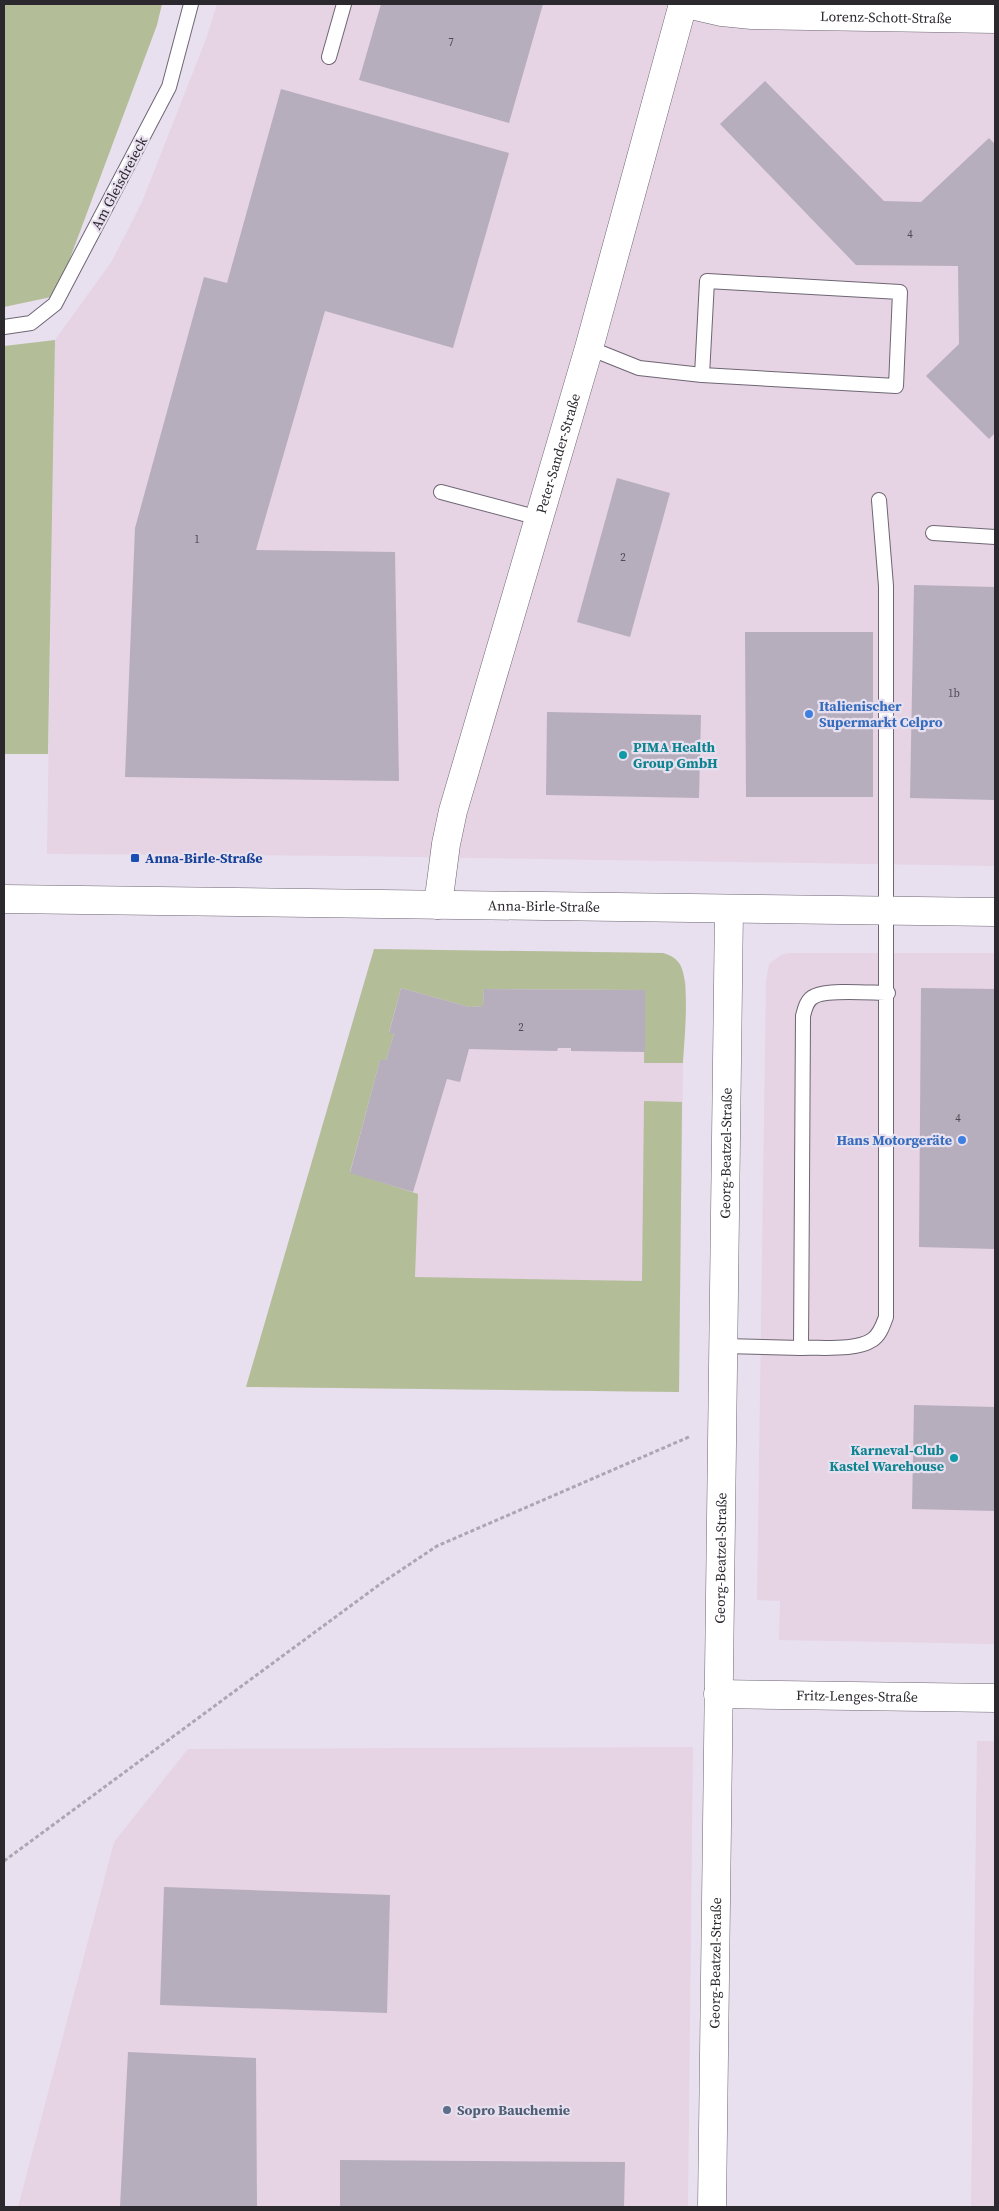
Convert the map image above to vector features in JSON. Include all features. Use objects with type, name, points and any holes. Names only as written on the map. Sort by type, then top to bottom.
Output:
[{"type":"street","name":"Peter-Sander-Straße","points":[[438,905],[446,844],[453,811],[589,348],[683,4]]},
{"type":"street","name":"Lorenz-Schott-Straße","points":[[687,4],[722,12],[752,15],[995,19]]},
{"type":"street","name":"Anna-Birle-Straße","points":[[4,898],[995,912]]},
{"type":"street","name":"Georg-Beatzel-Straße","points":[[712,2207],[729,909]]},
{"type":"street","name":"Fritz-Lenges-Straße","points":[[718,1694],[995,1698]]},
{"type":"lane","name":"Am Gleisdreieck","points":[[4,327],[31,323],[55,304],[169,87],[191,4]]},
{"type":"lane","points":[[329,57],[344,4]]},
{"type":"lane","points":[[589,348],[639,368],[702,375],[896,386],[900,292],[707,281],[702,375]]},
{"type":"lane","points":[[441,492],[539,518]]},
{"type":"lane","points":[[724,1346],[801,1348],[859,1346],[873,1340],[881,1331],[886,1317],[888,994],[884,707],[886,586],[879,500]]},
{"type":"lane","points":[[933,533],[995,536]]},
{"type":"lane","points":[[801,1348],[803,1016],[807,1003],[814,996],[826,993],[888,994]]},
{"type":"path","points":[[4,1861],[383,1582],[438,1546],[723,1422]]},
{"type":"shaded area","points":[[217,4],[995,4],[995,866],[355,856],[47,854],[55,340],[112,261],[142,202],[206,39]]},
{"type":"shaded area","points":[[374,949],[663,953],[671,956],[680,964],[686,983],[683,1063],[679,1392],[246,1387]]},
{"type":"shaded area","points":[[790,953],[995,953],[995,1644],[779,1640],[780,1601],[757,1600],[766,981],[769,964],[781,955]]},
{"type":"shaded area","points":[[977,1741],[995,1741],[995,2207],[971,2207]]},
{"type":"shaded area","points":[[693,1747],[688,2207],[18,2207],[114,1842],[188,1749]]},
{"type":"green space","points":[[4,4],[162,4],[157,25],[56,296],[4,307]]},
{"type":"green space","points":[[55,340],[48,754],[4,754],[4,346]]},
{"type":"green space","points":[[374,949],[663,953],[670,955],[679,963],[683,971],[686,996],[683,1063],[644,1063],[645,990],[484,989],[483,1006],[469,1007],[401,988],[389,1032],[394,1034],[386,1060],[380,1060],[350,1172],[418,1194],[415,1277],[642,1281],[644,1101],[682,1102],[679,1392],[246,1387]]},
{"type":"building","points":[[381,4],[543,4],[509,123],[359,80]]},
{"type":"building","points":[[765,81],[884,201],[921,202],[989,138],[995,144],[995,433],[989,439],[926,376],[959,344],[958,266],[856,265],[720,124]]},
{"type":"building","points":[[281,89],[509,153],[453,348],[325,311],[256,550],[395,552],[399,781],[125,777],[135,528],[204,277],[227,283]]},
{"type":"building","points":[[617,478],[670,493],[630,637],[577,622]]},
{"type":"building","points":[[914,585],[995,587],[995,800],[910,798]]},
{"type":"building","name":"Italienischer Supermarkt Celpro","points":[[745,632],[873,632],[873,797],[746,797]]},
{"type":"building","name":"PIMA Health Group GmbH","points":[[547,712],[701,715],[699,798],[546,795]]},
{"type":"building","points":[[401,988],[469,1007],[483,1006],[484,989],[645,990],[645,1052],[571,1051],[571,1048],[558,1048],[557,1051],[469,1049],[460,1082],[447,1079],[413,1192],[350,1173],[380,1060],[386,1060],[394,1034],[389,1033]]},
{"type":"building","points":[[921,988],[995,989],[995,1249],[919,1247]]},
{"type":"building","name":"Karneval-Club Kastel Warehouse","points":[[914,1405],[995,1407],[995,1511],[912,1509]]},
{"type":"building","points":[[164,1887],[390,1895],[387,2013],[160,2005]]},
{"type":"building","points":[[128,2052],[256,2058],[257,2207],[120,2207]]},
{"type":"building","points":[[340,2160],[625,2162],[624,2207],[340,2207]]},
{"type":"place","name":"Italienischer Supermarkt Celpro","points":[[809,714]]},
{"type":"place","name":"PIMA Health Group GmbH","points":[[623,755]]},
{"type":"place","name":"Anna-Birle-Straße","points":[[135,858]]},
{"type":"place","name":"Hans Motorgeräte","points":[[962,1140]]},
{"type":"place","name":"Karneval-Club Kastel Warehouse","points":[[954,1458]]},
{"type":"place","name":"Sopro Bauchemie","points":[[447,2110]]}]
